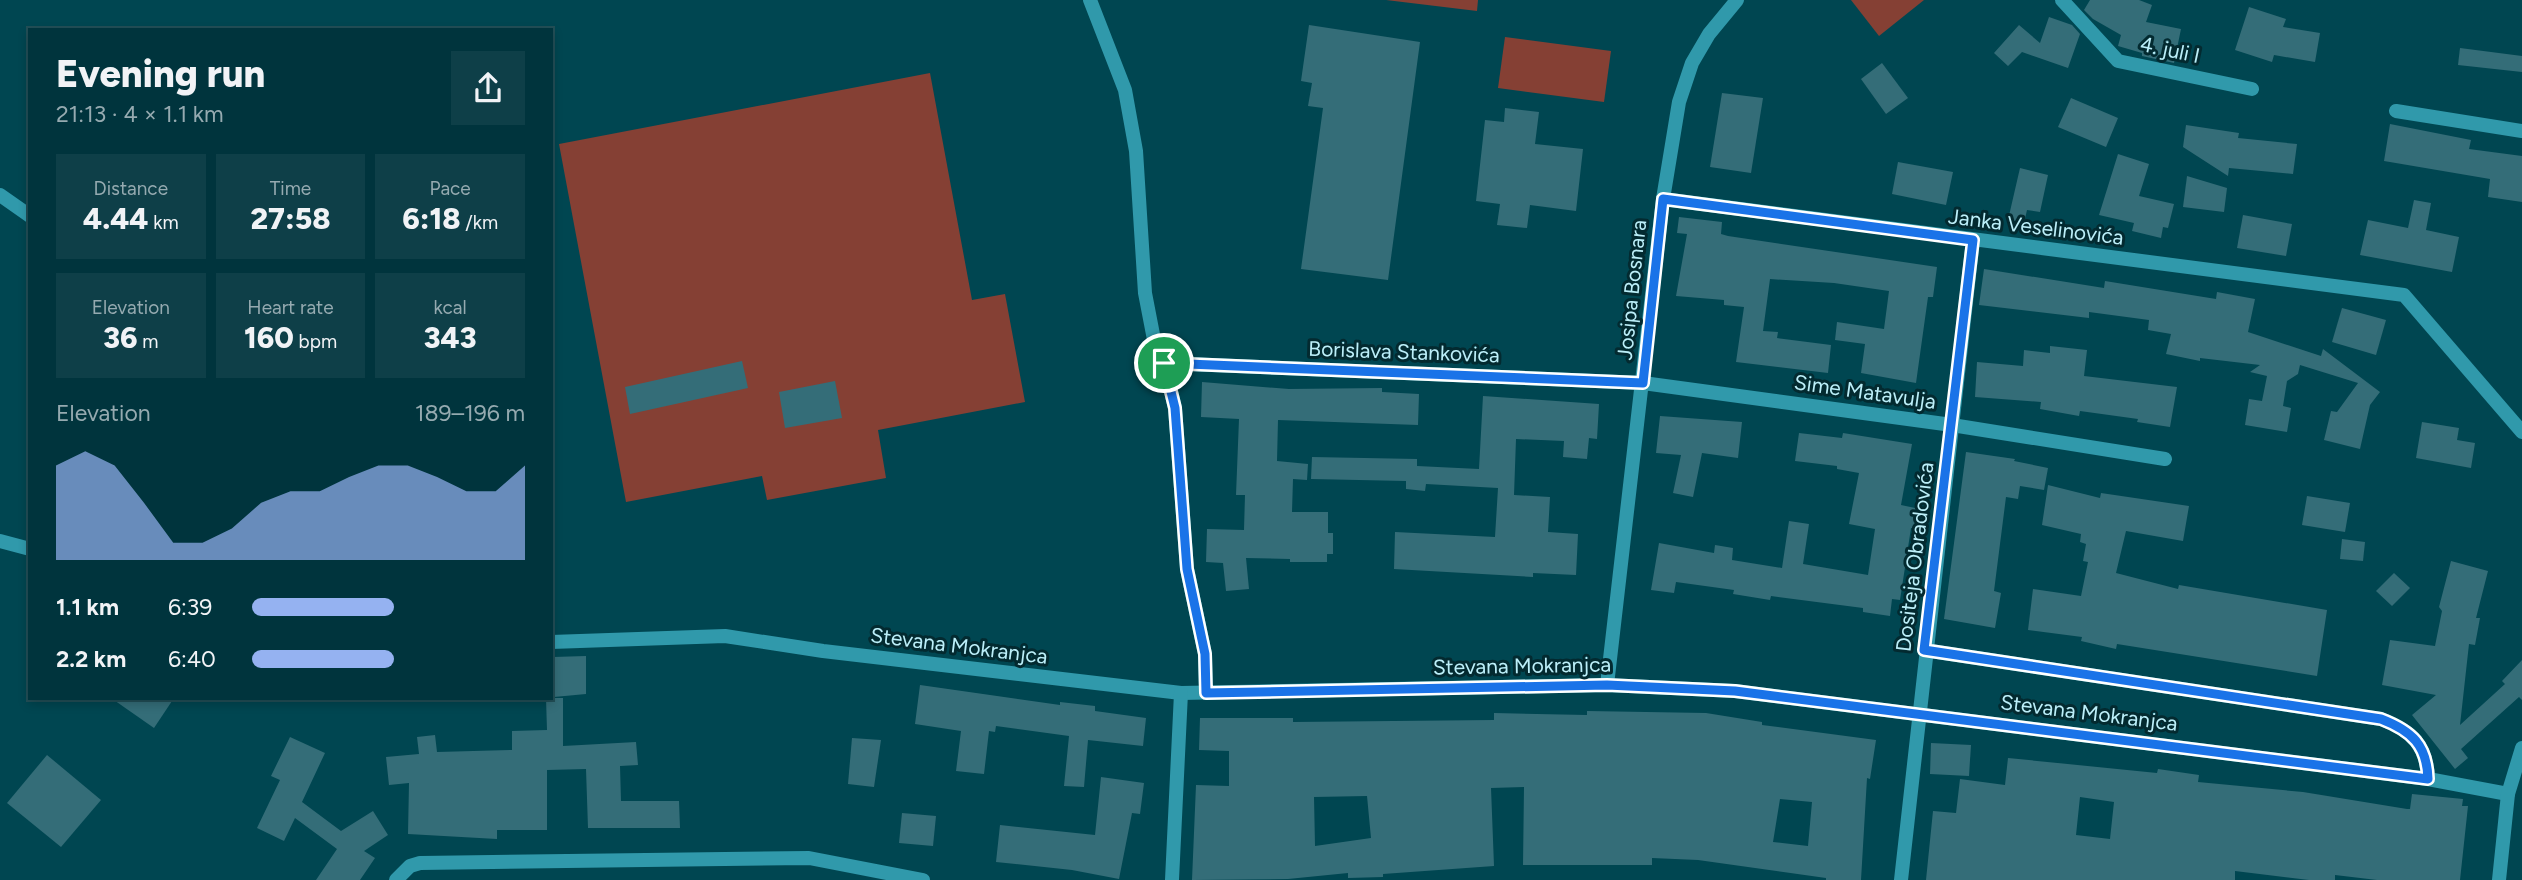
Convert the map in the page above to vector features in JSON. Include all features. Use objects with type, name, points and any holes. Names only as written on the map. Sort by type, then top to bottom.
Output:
[{"type":"street","points":[[1090,0],[1125,90],[1136,151],[1145,293],[1156,350],[1164,363],[1175,408],[1187,569],[1205,654],[1206,693]]},
{"type":"street","name":"Josipa Bosnara","points":[[1607,685],[1663,199],[1679,102],[1692,63],[1709,34],[1737,0]]},
{"type":"street","name":"4. juli I","points":[[2062,0],[2118,61],[2252,89]]},
{"type":"street","points":[[2396,111],[2522,131]]},
{"type":"street","points":[[0,194],[28,215]]},
{"type":"street","name":"Janka Veselinovića","points":[[1663,199],[2404,295],[2522,432]]},
{"type":"street","name":"Dositeja Obradovića","points":[[1901,880],[1924,650],[1973,240]]},
{"type":"street","name":"Borislava Stankovića","points":[[1164,363],[1643,383]]},
{"type":"street","name":"Sime Matavulja","points":[[1643,383],[1952,425],[2165,459]]},
{"type":"street","points":[[0,541],[28,548]]},
{"type":"street","name":"Stevana Mokranjca","points":[[553,642],[725,636],[823,651],[1181,692],[1607,685],[1735,691],[1918,712],[2428,779],[2508,794]]},
{"type":"street","name":"Stevana Mokranjca","points":[[1924,650],[2381,719],[2402,727],[2418,739],[2428,762],[2428,779]]},
{"type":"street","points":[[1172,880],[1181,692]]},
{"type":"street","points":[[2499,880],[2508,794],[2522,748]]},
{"type":"street","points":[[396,880],[410,866],[420,863],[809,858],[923,880]]},
{"type":"shaded area","points":[[1386,0],[1478,0],[1477,11]]},
{"type":"shaded area","points":[[1851,0],[1924,0],[1879,36]]},
{"type":"shaded area","points":[[1505,37],[1611,51],[1604,102],[1498,88]]},
{"type":"shaded area","points":[[930,73],[972,300],[1005,294],[1025,402],[878,430],[886,478],[767,500],[762,476],[626,502],[559,144]]},
{"type":"building","points":[[2090,0],[2139,0],[2152,5],[2146,22],[2181,29],[2174,63],[2142,56],[2142,53],[2118,46],[2121,35],[2093,19],[2084,10]]},
{"type":"building","points":[[2249,7],[2286,19],[2283,27],[2320,33],[2315,62],[2274,55],[2272,62],[2235,50]]},
{"type":"building","points":[[2049,17],[2072,25],[2080,34],[2068,68],[2022,52],[2008,66],[1994,53],[2019,25],[2040,43]]},
{"type":"building","points":[[1309,25],[1420,42],[1388,280],[1301,269],[1323,108],[1308,106],[1312,83],[1301,81]]},
{"type":"building","points":[[2460,48],[2522,56],[2522,72],[2458,65]]},
{"type":"building","points":[[1882,63],[1908,98],[1886,114],[1861,79]]},
{"type":"building","points":[[1722,93],[1763,98],[1751,173],[1710,167]]},
{"type":"building","points":[[2071,98],[2118,118],[2106,147],[2058,127]]},
{"type":"building","points":[[1505,108],[1539,112],[1535,144],[1583,149],[1576,211],[1530,205],[1527,228],[1497,225],[1500,204],[1476,201],[1485,120],[1504,122]]},
{"type":"building","points":[[2390,124],[2471,140],[2469,149],[2522,156],[2522,202],[2488,197],[2490,179],[2384,161]]},
{"type":"building","points":[[2186,125],[2239,133],[2238,138],[2297,144],[2293,174],[2229,168],[2228,176],[2183,147]]},
{"type":"building","points":[[2118,154],[2149,164],[2139,196],[2174,204],[2168,228],[2163,227],[2161,238],[2132,231],[2134,223],[2099,215]]},
{"type":"building","points":[[1898,162],[1953,172],[1946,205],[1892,194]]},
{"type":"building","points":[[2020,168],[2048,175],[2040,212],[2027,210],[2024,223],[2008,220]]},
{"type":"building","points":[[2187,176],[2227,188],[2224,212],[2183,207]]},
{"type":"building","points":[[2414,200],[2431,203],[2426,230],[2459,237],[2452,272],[2360,255],[2368,220],[2408,228]]},
{"type":"building","points":[[2243,215],[2292,224],[2286,256],[2237,248]]},
{"type":"building","points":[[1679,217],[1722,222],[1721,234],[1728,236],[1937,267],[1933,297],[1928,297],[1916,383],[1861,373],[1865,344],[1835,340],[1837,322],[1884,329],[1889,291],[1834,283],[1770,279],[1763,331],[1778,332],[1777,338],[1831,345],[1828,373],[1736,362],[1744,307],[1724,305],[1724,300],[1676,296],[1687,234],[1677,233]]},
{"type":"building","points":[[1984,269],[2104,288],[2105,281],[2216,299],[2217,292],[2255,299],[2248,332],[2321,356],[2323,349],[2380,392],[2370,405],[2360,449],[2324,440],[2331,411],[2337,412],[2358,383],[2300,365],[2298,374],[2287,381],[2283,406],[2291,408],[2287,432],[2245,425],[2249,399],[2262,401],[2267,376],[2250,372],[2260,365],[2200,358],[2200,361],[2166,354],[2171,334],[2148,330],[2149,320],[2089,312],[2089,318],[1979,305]]},
{"type":"building","points":[[2342,308],[2386,320],[2376,355],[2332,342]]},
{"type":"building","points":[[2050,346],[2087,350],[2084,376],[2177,387],[2170,427],[2137,422],[2138,419],[2080,411],[2079,416],[2040,409],[2041,402],[1975,397],[1977,362],[2023,366],[2024,350],[2050,353]]},
{"type":"building","points":[[742,361],[748,388],[630,414],[625,387]]},
{"type":"building","points":[[835,381],[842,418],[785,428],[779,392]]},
{"type":"building","points":[[1202,382],[1289,389],[1382,388],[1382,392],[1419,394],[1418,425],[1278,420],[1277,461],[1308,464],[1307,480],[1293,479],[1292,512],[1328,512],[1328,533],[1333,533],[1333,554],[1327,554],[1327,562],[1246,558],[1249,589],[1226,591],[1223,563],[1206,562],[1207,529],[1244,530],[1245,495],[1236,495],[1239,419],[1201,417]]},
{"type":"building","points":[[1483,396],[1599,404],[1597,439],[1589,438],[1587,459],[1563,457],[1564,441],[1516,439],[1514,495],[1550,497],[1548,532],[1578,534],[1576,575],[1533,573],[1533,577],[1394,569],[1395,532],[1495,537],[1498,488],[1426,484],[1425,491],[1406,489],[1406,481],[1311,479],[1312,457],[1417,459],[1417,466],[1479,469]]},
{"type":"building","points":[[1660,416],[1742,422],[1738,458],[1702,453],[1693,497],[1673,493],[1681,455],[1656,453]]},
{"type":"building","points":[[2422,422],[2459,428],[2457,440],[2475,443],[2471,468],[2416,458]]},
{"type":"building","points":[[1799,433],[1842,438],[1843,433],[1912,444],[1901,505],[1920,509],[1916,529],[1911,528],[1900,600],[1892,599],[1890,616],[1863,612],[1863,608],[1771,596],[1770,600],[1733,594],[1734,590],[1676,582],[1674,593],[1651,590],[1659,543],[1714,553],[1715,545],[1733,548],[1732,560],[1782,568],[1789,521],[1809,524],[1803,564],[1868,575],[1875,529],[1849,524],[1859,473],[1837,469],[1837,466],[1795,461]]},
{"type":"building","points":[[1966,452],[2015,459],[2014,461],[2048,468],[2044,490],[2020,486],[2018,499],[2006,497],[1994,591],[2001,593],[1995,628],[1944,619]]},
{"type":"building","points":[[2048,485],[2100,498],[2101,493],[2189,506],[2183,541],[2126,531],[2116,573],[2178,589],[2179,585],[2327,610],[2317,676],[2117,644],[2116,649],[2081,641],[2082,637],[2028,630],[2033,589],[2081,596],[2088,562],[2083,561],[2086,544],[2080,542],[2081,534],[2042,525]]},
{"type":"building","points":[[2307,496],[2350,503],[2345,532],[2302,525]]},
{"type":"building","points":[[2342,539],[2365,542],[2363,561],[2340,559]]},
{"type":"building","points":[[2451,561],[2488,571],[2476,618],[2480,618],[2475,645],[2469,644],[2460,725],[2505,684],[2502,681],[2522,660],[2522,700],[2519,697],[2461,749],[2468,758],[2455,769],[2412,715],[2436,695],[2382,685],[2390,640],[2435,646],[2442,611],[2439,607]]},
{"type":"building","points":[[2394,573],[2410,588],[2392,606],[2376,591]]},
{"type":"building","points":[[586,656],[586,694],[554,697],[553,657]]},
{"type":"building","points":[[920,685],[1060,705],[1060,702],[1095,706],[1095,711],[1146,718],[1143,746],[1088,740],[1084,787],[1064,786],[1069,736],[996,726],[995,732],[989,731],[984,774],[956,771],[961,731],[915,724]]},
{"type":"building","points":[[563,698],[563,746],[636,742],[638,765],[620,766],[621,801],[679,801],[680,828],[588,828],[586,769],[547,770],[547,830],[497,830],[497,839],[408,834],[409,783],[389,785],[386,757],[419,754],[417,737],[435,735],[437,752],[512,750],[512,731],[547,730],[546,700]]},
{"type":"building","points":[[114,700],[173,700],[154,728]]},
{"type":"building","points":[[1587,711],[1706,713],[1762,722],[1762,725],[1876,740],[1870,779],[1867,778],[1861,880],[1826,880],[1698,860],[1652,858],[1652,865],[1523,865],[1524,787],[1491,788],[1494,866],[1383,874],[1383,877],[1348,878],[1348,873],[1288,879],[1192,880],[1196,785],[1229,786],[1229,751],[1199,750],[1200,718],[1293,718],[1293,722],[1494,720],[1494,713],[1587,715]],"holes":[[[1367,796],[1371,838],[1315,846],[1314,797]],[[1780,799],[1812,802],[1808,846],[1773,842]]]},
{"type":"building","points":[[290,737],[325,753],[302,802],[341,831],[373,811],[388,835],[364,851],[375,858],[360,880],[316,880],[337,849],[295,818],[284,841],[257,828],[280,780],[271,776]]},
{"type":"building","points":[[852,738],[881,740],[874,787],[848,784]]},
{"type":"building","points":[[1931,743],[1971,745],[1969,776],[1930,774]]},
{"type":"building","points":[[47,755],[101,800],[61,847],[7,803]]},
{"type":"building","points":[[2008,758],[2157,773],[2158,769],[2199,775],[2198,782],[2303,792],[2407,809],[2410,809],[2412,794],[2463,799],[2462,806],[2468,806],[2460,880],[2377,880],[2335,875],[2335,880],[2309,880],[2235,871],[2235,880],[1926,880],[1933,811],[1956,813],[1960,779],[2005,785]],"holes":[[[2080,797],[2114,802],[2110,839],[2076,835]]]},
{"type":"building","points":[[1101,777],[1144,783],[1140,814],[1132,813],[1119,879],[1072,870],[996,862],[1000,825],[1095,835]]},
{"type":"building","points":[[902,813],[936,816],[933,846],[899,843]]},
{"type":"route","points":[[1663,199],[1973,240],[1924,650],[2381,719],[2402,727],[2418,739],[2428,762],[2428,779],[1918,712],[1735,691],[1607,685],[1206,693],[1205,654],[1187,569],[1181,460],[1175,408],[1164,363],[1643,383],[1663,199]]}]
